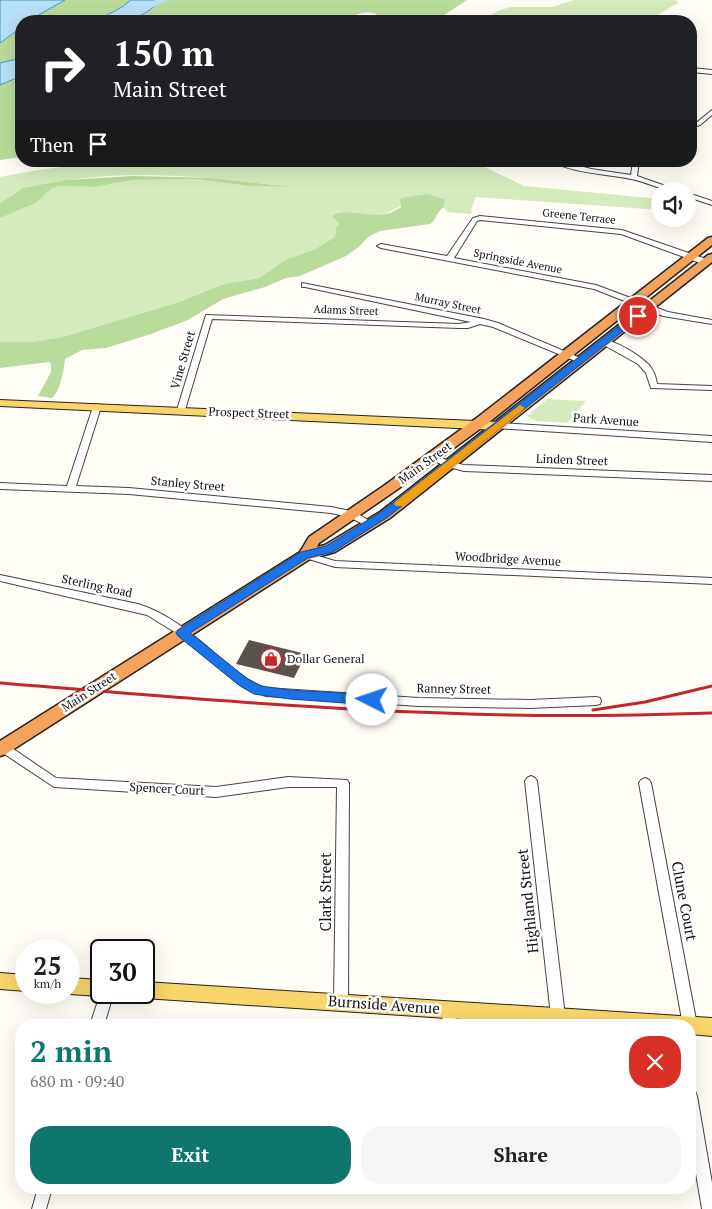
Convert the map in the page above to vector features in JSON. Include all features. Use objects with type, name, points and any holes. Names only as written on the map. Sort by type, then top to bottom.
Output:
[{"type":"highway","name":"Main Street","points":[[304,555],[314,540],[478,424],[712,240]]},
{"type":"highway","name":"Main Street","points":[[1,748],[304,555],[330,549],[394,508],[709,260]]},
{"type":"main road","name":"Prospect Street","points":[[0,403],[498,426]]},
{"type":"main road","points":[[0,981],[15,982]]},
{"type":"main road","name":"Burnside Avenue","points":[[155,991],[341,1002],[449,1017],[558,1016],[598,1019]]},
{"type":"main road","points":[[696,1026],[712,1027]]},
{"type":"street","points":[[697,71],[712,72]]},
{"type":"street","points":[[697,124],[712,112]]},
{"type":"street","points":[[574,167],[591,172],[634,177],[651,183]]},
{"type":"street","points":[[634,177],[635,167]]},
{"type":"street","points":[[696,198],[712,203]]},
{"type":"street","name":"Greene Terrace","points":[[448,259],[475,218],[622,232],[692,257],[709,260]]},
{"type":"street","name":"Springside Avenue","points":[[380,246],[596,287],[673,316],[712,322]]},
{"type":"street","name":"Murray Street","points":[[305,285],[481,321],[509,329],[581,360]]},
{"type":"street","name":"Adams Street","points":[[209,317],[459,326],[468,326],[481,321]]},
{"type":"street","name":"Vine Street","points":[[181,410],[209,317]]},
{"type":"street","points":[[604,342],[623,351],[646,366],[654,386],[712,388]]},
{"type":"street","points":[[70,489],[97,407]]},
{"type":"street","name":"Park Avenue","points":[[498,426],[712,439]]},
{"type":"street","name":"Linden Street","points":[[433,457],[448,464],[464,468],[712,478]]},
{"type":"street","name":"Stanley Street","points":[[0,486],[129,491],[331,510],[352,514],[369,524]]},
{"type":"street","name":"Woodbridge Avenue","points":[[304,555],[335,564],[712,581]]},
{"type":"street","name":"Sterling Road","points":[[0,578],[146,610],[161,617],[182,633]]},
{"type":"street","name":"Ranney Street","points":[[182,633],[244,683],[258,690],[274,694],[419,702],[530,704],[596,701]]},
{"type":"street","name":"Spencer Court","points":[[1,748],[54,782],[216,792],[288,782],[342,783]]},
{"type":"street","name":"Highland Street","points":[[531,781],[558,1016]]},
{"type":"street","name":"Clark Street","points":[[341,1002],[342,783]]},
{"type":"street","name":"Clune Court","points":[[645,783],[689,1019]]},
{"type":"street","points":[[99,1019],[104,1004]]},
{"type":"street","points":[[696,1132],[709,1209]]},
{"type":"street","points":[[38,1209],[43,1194]]},
{"type":"green space","points":[[65,0],[131,0],[107,15],[37,15]]},
{"type":"green space","points":[[162,0],[467,0],[444,15],[376,15],[367,12],[355,15],[141,15]]},
{"type":"green space","points":[[574,0],[676,0],[678,3],[657,15],[490,15],[511,7],[552,7]]},
{"type":"green space","points":[[15,33],[15,59],[0,63],[0,43]]},
{"type":"green space","points":[[15,79],[15,158],[0,160],[0,85]]},
{"type":"green space","points":[[64,167],[485,167],[524,186],[651,198],[651,208],[476,197],[471,210],[472,213],[470,214],[447,212],[444,207],[445,199],[423,196],[383,214],[372,216],[348,213],[339,215],[334,218],[339,224],[336,228],[335,237],[315,249],[285,260],[259,278],[224,284],[179,302],[63,337],[32,342],[0,342],[0,218],[36,203],[51,189],[58,186],[95,187],[132,180],[197,179],[248,186],[288,187],[184,176],[100,176],[45,184],[19,191],[0,203],[0,177]]},
{"type":"green space","points":[[133,176],[211,178],[294,187],[248,186],[197,179],[132,180],[95,187],[58,186],[51,189],[36,203],[0,218],[0,203],[23,188],[67,180]]},
{"type":"green space","points":[[427,194],[445,199],[444,207],[430,224],[380,231],[368,237],[360,246],[346,256],[300,276],[286,278],[265,287],[223,299],[188,320],[151,334],[106,348],[82,350],[65,359],[63,375],[52,398],[38,396],[51,372],[51,364],[49,362],[0,368],[0,342],[32,342],[63,337],[179,302],[224,284],[259,278],[285,260],[315,249],[335,237],[336,228],[339,224],[332,216],[335,214],[351,212],[384,214],[401,207],[401,198]]},
{"type":"green space","points":[[547,399],[586,401],[567,423],[535,421],[527,416]]},
{"type":"water","points":[[0,0],[65,0],[39,15],[15,15],[15,32],[0,43]]},
{"type":"water","points":[[131,0],[162,0],[141,15],[107,15]]},
{"type":"water","points":[[15,59],[15,79],[0,85],[0,63]]},
{"type":"building","name":"Dollar General","points":[[249,640],[306,654],[294,678],[236,664]]},
{"type":"waterway","points":[[129,15],[163,0]]},
{"type":"railway","points":[[0,683],[222,701],[388,711],[545,716],[712,713]]},
{"type":"railway","points":[[593,710],[645,702],[712,686]]},
{"type":"slow traffic","points":[[399,504],[520,408]]},
{"type":"place","name":"Dollar General","points":[[271,659]]},
{"type":"route","points":[[372,700],[274,694],[252,688],[182,633],[304,555],[330,549],[385,514],[638,316]]}]
